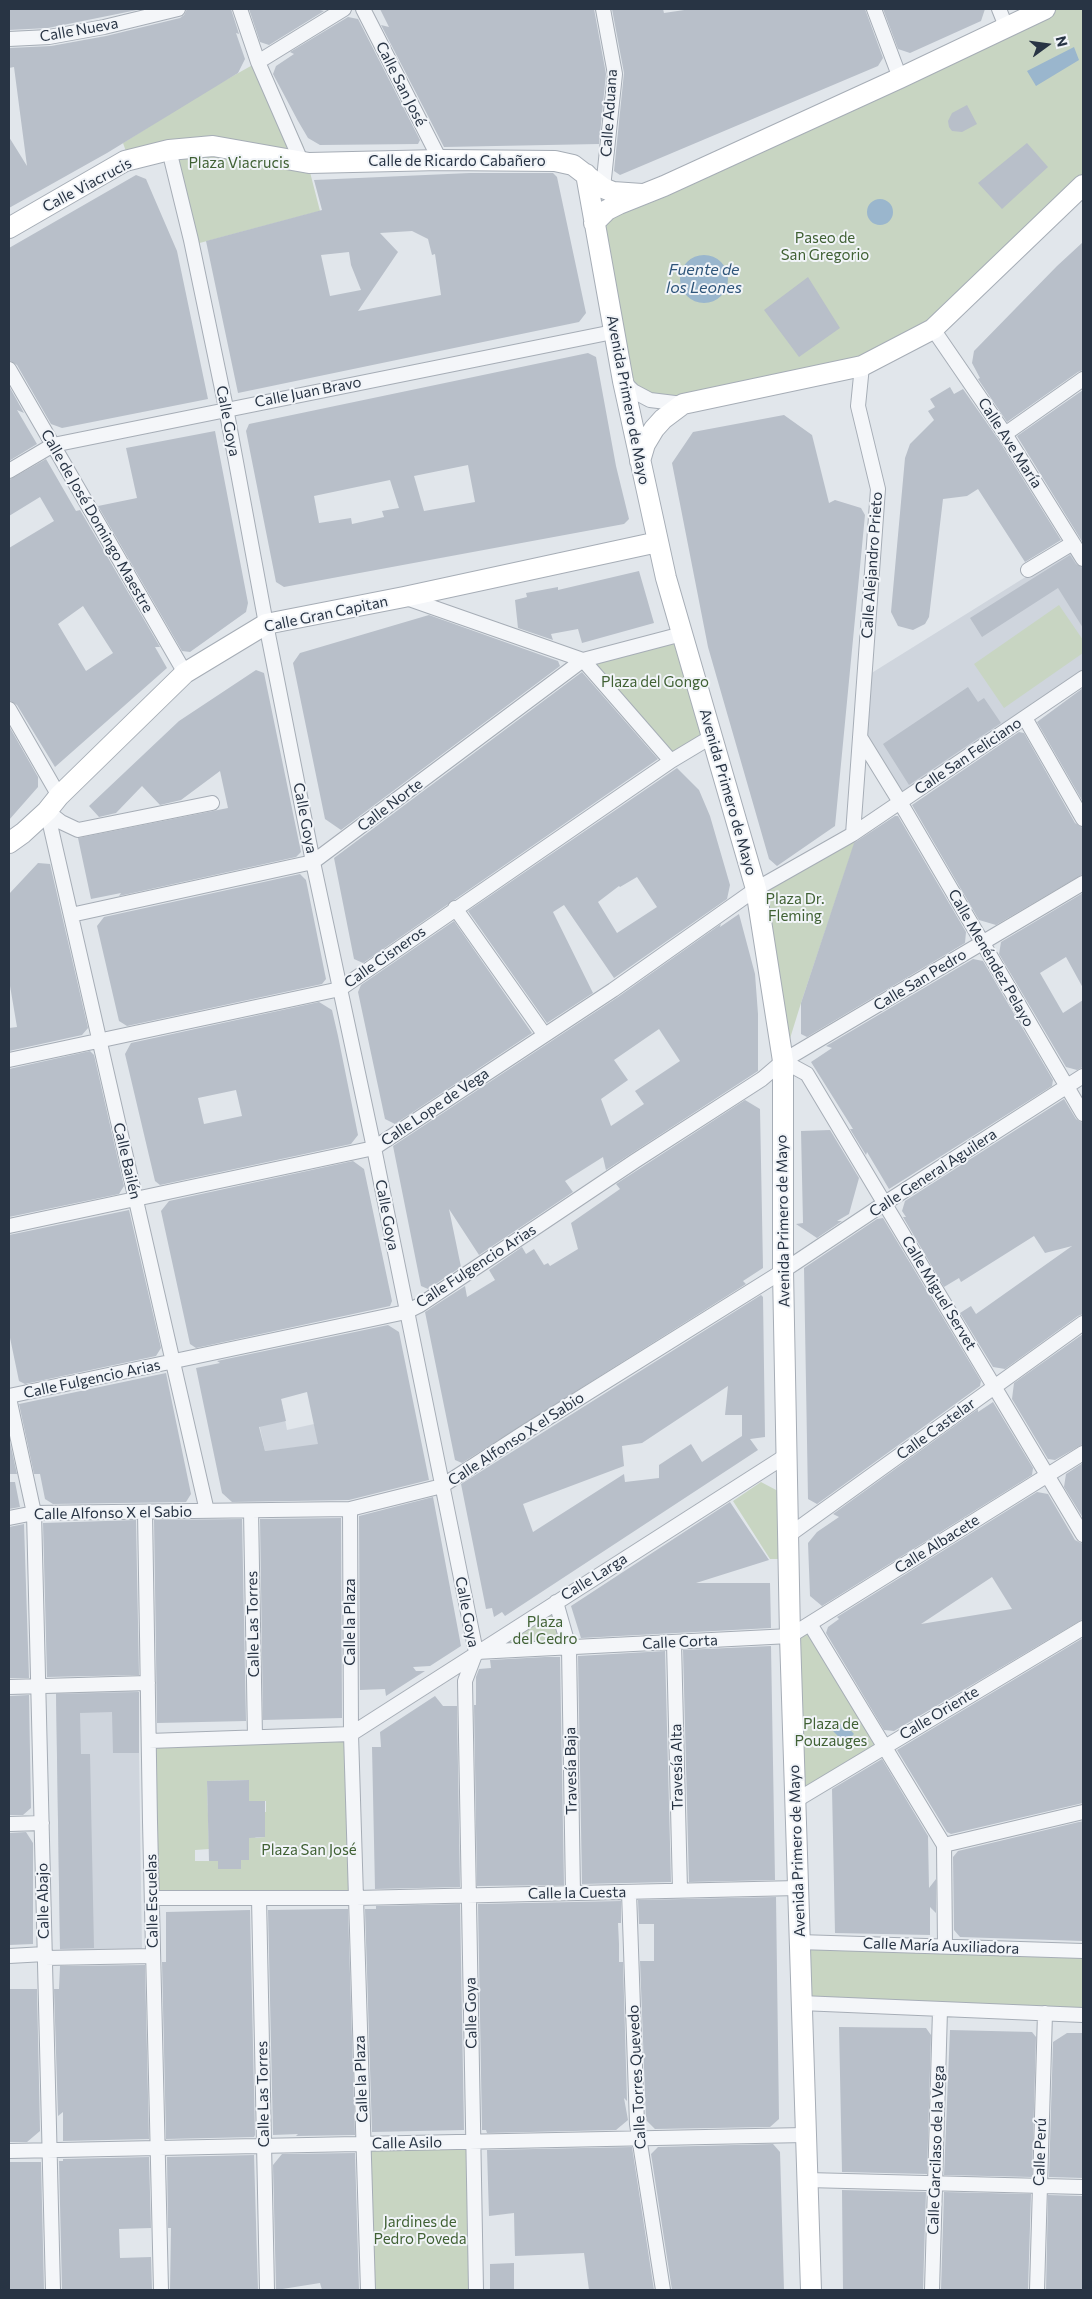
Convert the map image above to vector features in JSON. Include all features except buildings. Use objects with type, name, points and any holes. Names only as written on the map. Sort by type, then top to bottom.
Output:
[{"type":"main road","points":[[594,223],[613,207],[664,186],[900,78],[1045,9]]},
{"type":"main road","points":[[169,150],[213,146],[302,163]]},
{"type":"main road","name":"Calle Viacrucis","points":[[9,228],[126,161],[169,150]]},
{"type":"main road","name":"Calle de Ricardo Cabañero","points":[[302,163],[555,160],[573,165],[603,188]]},
{"type":"main road","name":"Avenida Primero de Mayo","points":[[586,174],[613,332],[658,542],[682,634],[756,889],[783,1061],[783,1272],[790,1636],[800,2003],[811,2290]]},
{"type":"main road","points":[[603,188],[613,192],[642,194]]},
{"type":"main road","points":[[640,463],[645,444],[654,428],[683,404],[862,366],[934,329],[1081,192]]},
{"type":"main road","name":"Calle Gran Capitan","points":[[9,843],[23,833],[185,674],[266,624],[404,597],[658,542]]},
{"type":"street","name":"Calle Nueva","points":[[9,39],[49,37],[104,28],[178,9]]},
{"type":"street","points":[[240,9],[258,62],[302,163]]},
{"type":"street","points":[[258,62],[344,9]]},
{"type":"street","name":"Calle San José","points":[[363,9],[440,160]]},
{"type":"street","name":"Calle Aduana","points":[[603,9],[615,74],[603,188]]},
{"type":"street","points":[[874,9],[900,78]]},
{"type":"street","points":[[999,9],[1007,28]]},
{"type":"street","name":"Calle Goya","points":[[169,150],[191,240],[226,408],[313,862],[374,1148],[476,1652],[465,1681],[476,2290]]},
{"type":"street","name":"Calle Ave María","points":[[934,329],[1005,434],[1083,559]]},
{"type":"street","name":"Calle Juan Bravo","points":[[9,472],[53,445],[226,408],[613,332]]},
{"type":"street","name":"Calle Alejandro Prieto","points":[[853,834],[878,488],[858,406],[862,366]]},
{"type":"street","name":"Calle de José Domingo Maestre","points":[[9,370],[185,674]]},
{"type":"street","points":[[1005,434],[1083,379]]},
{"type":"street","points":[[623,381],[633,391],[650,400],[683,404]]},
{"type":"street","points":[[1028,570],[1073,543]]},
{"type":"street","points":[[404,597],[583,660],[671,761]]},
{"type":"street","name":"Calle Norte","points":[[71,915],[313,862],[583,660],[682,634]]},
{"type":"street","name":"Calle San Feliciano","points":[[853,834],[1083,678]]},
{"type":"street","points":[[9,710],[53,803],[60,822],[78,830],[212,803]]},
{"type":"street","points":[[1025,718],[1083,819]]},
{"type":"street","name":"Calle Cisneros","points":[[9,1060],[340,989],[671,761],[712,737]]},
{"type":"street","points":[[860,737],[900,802]]},
{"type":"street","name":"Calle Menéndez Pelayo","points":[[900,802],[1083,1114]]},
{"type":"street","name":"Calle Bailén","points":[[53,803],[71,915],[206,1511]]},
{"type":"street","points":[[756,889],[853,834]]},
{"type":"street","name":"Calle San Pedro","points":[[783,1061],[1083,883]]},
{"type":"street","name":"Calle Lope de Vega","points":[[9,1226],[374,1148],[613,990],[756,889]]},
{"type":"street","points":[[455,908],[544,1034]]},
{"type":"street","name":"Calle Miguel Servet","points":[[783,1061],[808,1074],[1083,1535]]},
{"type":"street","name":"Calle Fulgencio Arias","points":[[9,1397],[406,1312],[420,1305],[635,1161],[762,1079],[783,1061]]},
{"type":"street","name":"Calle General Aguilera","points":[[783,1272],[885,1203],[1083,1076]]},
{"type":"street","name":"Calle Alfonso X el Sabio","points":[[9,1518],[34,1513],[350,1509],[442,1486],[522,1434],[783,1272]]},
{"type":"street","name":"Calle Castelar","points":[[789,1535],[1083,1323]]},
{"type":"street","name":"Calle Abajo","points":[[9,1397],[34,1513],[53,2290]]},
{"type":"street","name":"Calle Albacete","points":[[790,1636],[1083,1453]]},
{"type":"street","name":"Calle Larga","points":[[351,1734],[476,1652],[787,1455]]},
{"type":"street","name":"Calle la Plaza","points":[[350,1509],[351,1734]]},
{"type":"street","name":"Calle Las Torres","points":[[251,1511],[256,1737]]},
{"type":"street","name":"Calle Escuelas","points":[[145,1512],[161,2290]]},
{"type":"street","points":[[476,1652],[569,1648],[556,1602]]},
{"type":"street","points":[[814,1621],[884,1746],[944,1846],[945,1946]]},
{"type":"street","name":"Calle Oriente","points":[[795,1801],[1083,1628]]},
{"type":"street","name":"Calle Corta","points":[[569,1648],[790,1636]]},
{"type":"street","name":"Travesía Alta","points":[[674,1643],[680,1890]]},
{"type":"street","name":"Travesía Baja","points":[[569,1648],[573,1893]]},
{"type":"street","points":[[9,1687],[148,1683]]},
{"type":"street","points":[[149,1741],[351,1734],[356,1898],[152,1898]]},
{"type":"street","points":[[944,1846],[1083,1812]]},
{"type":"street","points":[[9,1824],[42,1823]]},
{"type":"street","name":"Calle la Cuesta","points":[[356,1898],[798,1888]]},
{"type":"street","name":"Calle Torres Quevedo","points":[[629,1892],[637,2124],[663,2290]]},
{"type":"street","name":"Calle Las Torres","points":[[259,1898],[267,2290]]},
{"type":"street","name":"Calle la Plaza","points":[[356,1898],[368,2290]]},
{"type":"street","name":"Calle María Auxiliadora","points":[[799,1942],[1083,1951]]},
{"type":"street","points":[[9,1956],[153,1956]]},
{"type":"street","points":[[800,2003],[940,2010],[1083,2014]]},
{"type":"street","name":"Calle Garcilaso de la Vega","points":[[932,2290],[940,2010]]},
{"type":"street","name":"Calle Perú","points":[[1037,2290],[1045,2013]]},
{"type":"street","name":"Calle Asilo","points":[[9,2151],[473,2141],[640,2140],[805,2135]]},
{"type":"street","points":[[807,2180],[1083,2187]]},
{"type":"shaded area","points":[[1072,548],[1083,566],[1083,672],[902,795],[865,733],[870,674]]},
{"type":"shaded area","points":[[272,1352],[287,1430],[323,1422],[338,1498],[301,1447],[265,1451],[258,1419]]},
{"type":"shaded area","points":[[138,1685],[142,1951],[60,1953],[56,1688]]},
{"type":"green space","name":"Paseo de San Gregorio","points":[[1042,9],[1083,9],[1083,185],[962,301],[862,366],[683,404],[633,391],[595,222]]},
{"type":"green space","name":"Plaza Viacrucis","points":[[258,62],[267,70],[303,145],[320,211],[192,245],[169,150],[129,160],[123,143],[206,91]]},
{"type":"green space","points":[[1059,605],[1083,640],[1083,653],[1004,708],[974,664]]},
{"type":"green space","name":"Plaza del Gongo","points":[[682,634],[711,737],[671,761],[583,660]]},
{"type":"green space","name":"Plaza Dr. Fleming","points":[[859,830],[801,1003],[783,1061],[756,889]]},
{"type":"green space","points":[[761,1482],[778,1491],[781,1559],[770,1559],[733,1501]]},
{"type":"green space","name":"Plaza del Cedro","points":[[556,1602],[569,1648],[476,1652]]},
{"type":"green space","name":"Plaza de Pouzauges","points":[[810,1624],[884,1746],[795,1801],[790,1636]]},
{"type":"green space","name":"Plaza San José","points":[[351,1734],[356,1898],[152,1898],[149,1741]],"holes":[[[248,1780],[249,1806],[254,1801],[266,1801],[266,1812],[257,1812],[257,1828],[265,1828],[265,1837],[256,1838],[249,1833],[249,1859],[241,1860],[241,1869],[218,1869],[218,1861],[195,1861],[195,1850],[209,1849],[207,1781]]]},
{"type":"green space","points":[[799,1942],[1083,1951],[1083,2015],[801,2003]]},
{"type":"green space","name":"Jardines de Pedro Poveda","points":[[473,2143],[476,2290],[368,2290],[363,2144]]},
{"type":"water","points":[[1074,47],[1079,60],[1036,86],[1027,71]]},
{"type":"water","points":[[880,199],[889,203],[893,212],[889,221],[880,225],[871,221],[867,212],[871,203]]},
{"type":"water","name":"Fuente de los Leones","points":[[704,255],[713,257],[721,262],[726,270],[728,279],[726,288],[721,296],[713,301],[704,303],[695,301],[687,296],[682,288],[680,279],[682,270],[687,262],[695,257]]},
{"type":"water","points":[[843,1722],[854,1734],[845,1743],[833,1731]]}]
